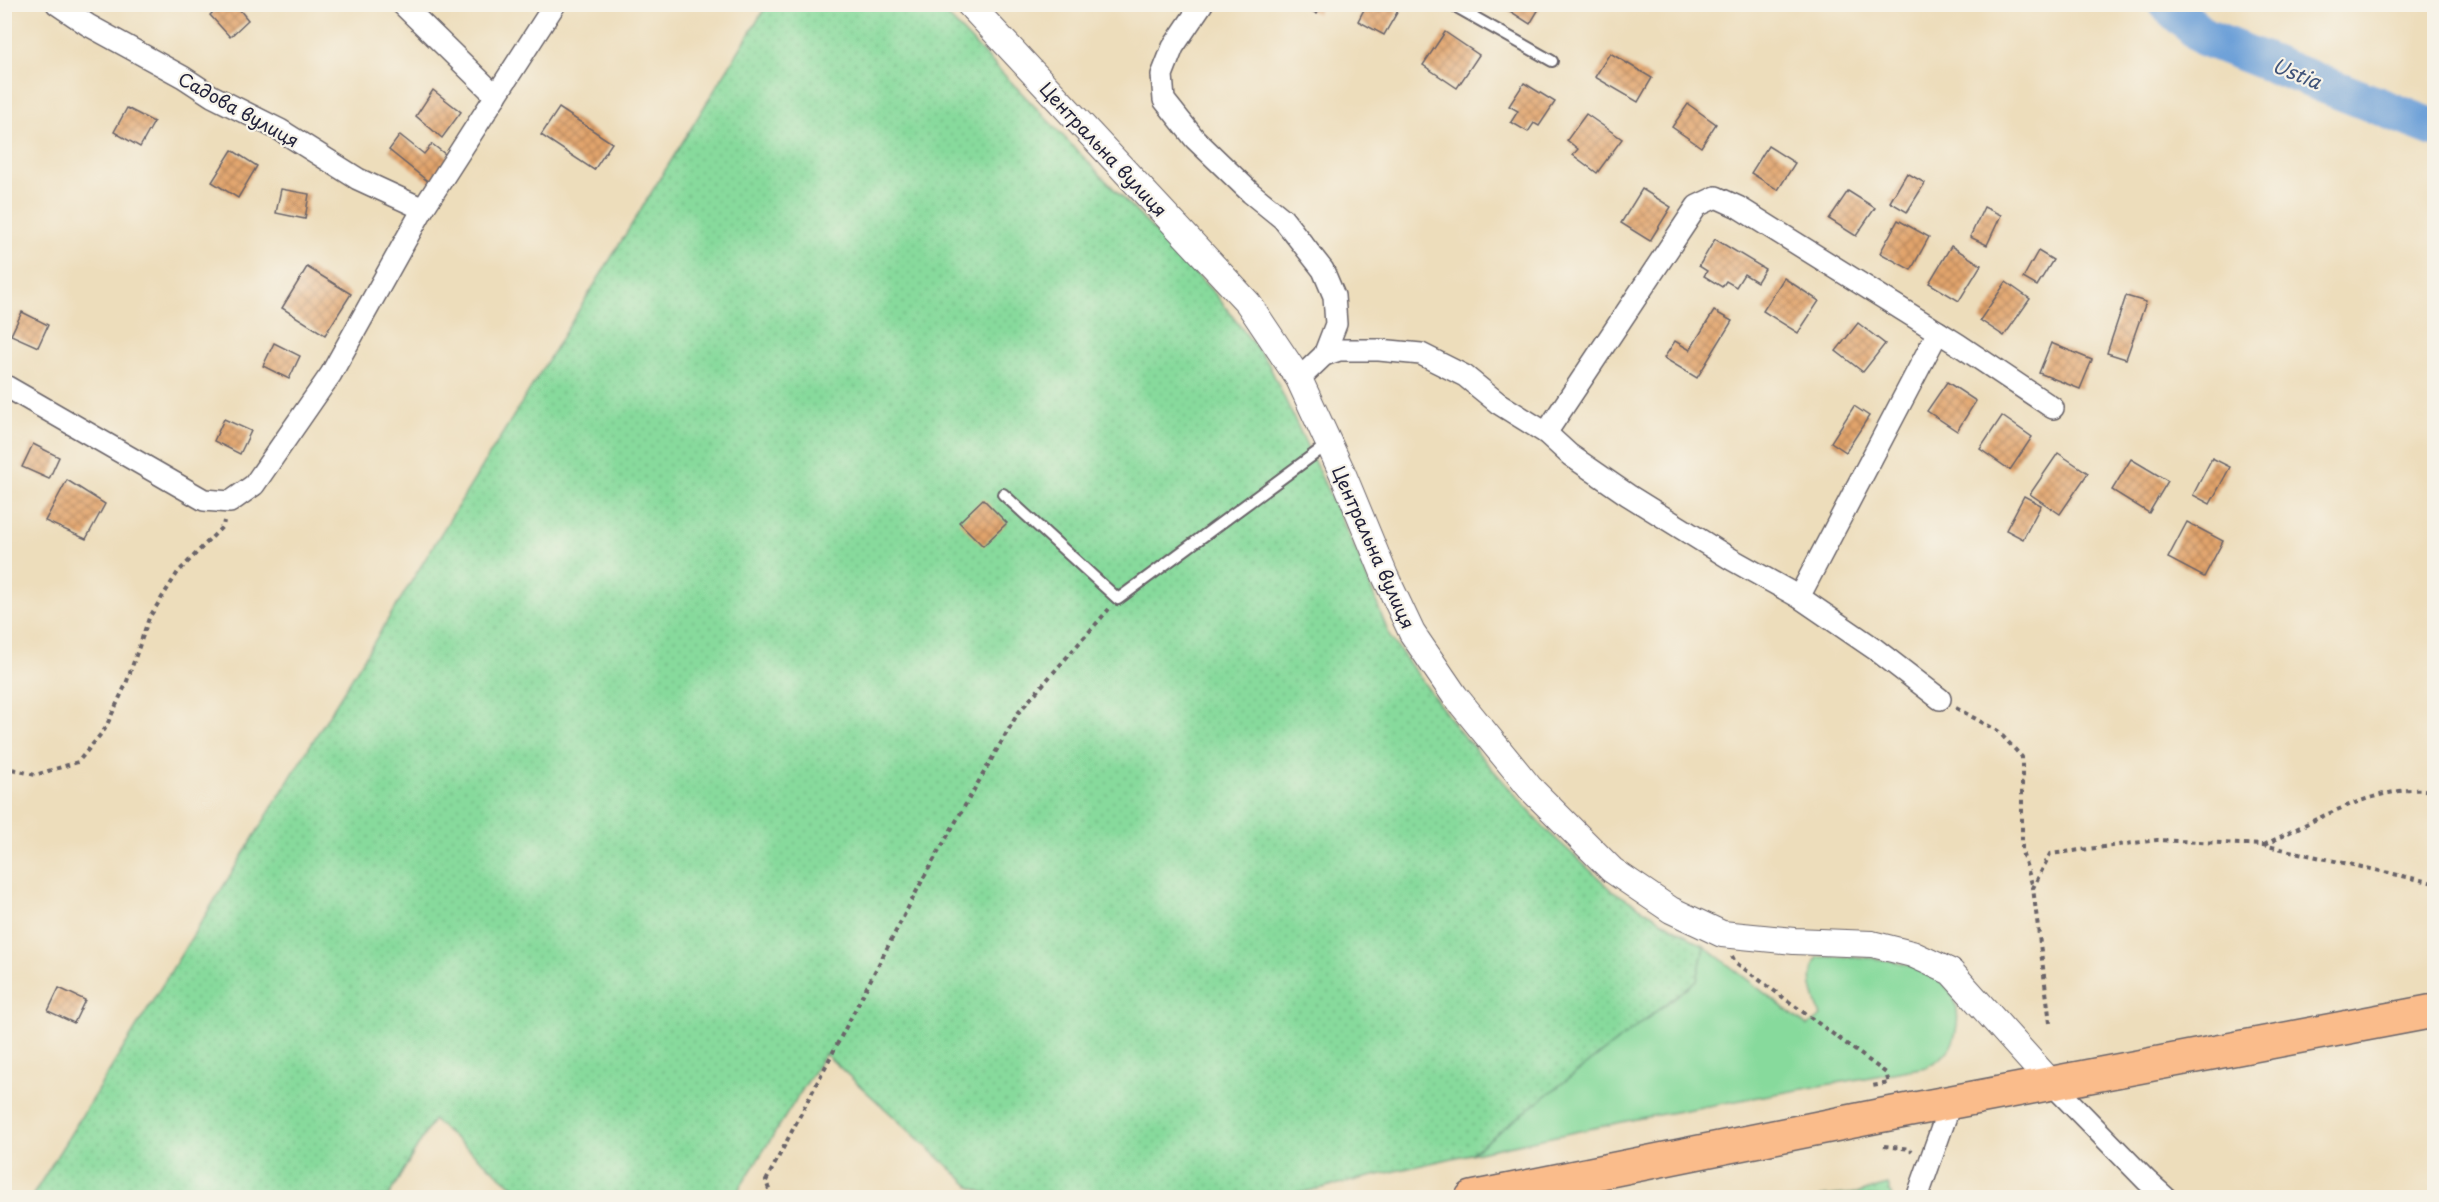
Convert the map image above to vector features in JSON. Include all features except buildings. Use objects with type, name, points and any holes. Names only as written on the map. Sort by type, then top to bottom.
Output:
[{"type":"highway","points":[[1472,1197],[1951,1102],[2434,1011]]},
{"type":"street","name":"Садова вулиця","points":[[57,4],[88,25],[183,77],[212,96],[280,130],[358,179],[423,209]]},
{"type":"street","points":[[402,4],[496,96]]},
{"type":"street","points":[[4,385],[204,500],[230,502],[254,485],[331,374],[423,209],[555,4]]},
{"type":"street","name":"Центральна вулиця","points":[[969,4],[1248,303],[1299,379],[1412,633],[1455,696],[1530,788],[1612,870],[1671,910],[1722,934],[1794,941],[1872,944],[1912,954],[1951,972],[2052,1084]]},
{"type":"street","points":[[1202,4],[1173,47],[1162,75],[1164,100],[1195,139],[1251,194],[1283,219],[1323,270],[1334,296],[1336,324],[1324,355],[1299,379]]},
{"type":"street","points":[[1546,433],[1697,206],[1716,198],[1738,207],[1938,332],[2053,408]]},
{"type":"street","points":[[1799,597],[1938,332]]},
{"type":"street","points":[[1324,355],[1339,350],[1379,350],[1422,354],[1465,376],[1498,403],[1546,433],[1570,455],[1628,495],[1731,559],[1799,597],[1940,699]]},
{"type":"street","points":[[2052,1084],[2146,1180],[2166,1197]]},
{"type":"street","points":[[1917,1197],[1951,1102]]},
{"type":"lane","points":[[1451,4],[1552,61]]},
{"type":"lane","points":[[1003,494],[1118,599],[1328,444]]},
{"type":"path","points":[[4,767],[34,775],[78,762],[105,729],[126,684],[149,618],[178,572],[223,526],[230,502]]},
{"type":"path","points":[[772,1197],[766,1181],[924,877],[1012,723],[1018,713],[1118,599]]},
{"type":"path","points":[[1940,699],[1998,731],[2022,757],[2022,852],[2033,888],[2050,1023]]},
{"type":"path","points":[[2263,845],[2350,803],[2419,788],[2434,791]]},
{"type":"path","points":[[2033,888],[2050,854],[2157,840],[2263,845],[2434,883]]},
{"type":"path","points":[[1722,934],[1735,962],[1886,1072],[1889,1083],[1872,1086]]},
{"type":"green space","points":[[767,5],[937,5],[1216,295],[1268,363],[1357,553],[1390,637],[1459,731],[1545,829],[1613,891],[1704,946],[1697,980],[1470,1154],[1282,1197],[993,1197],[971,1187],[825,1054],[734,1197],[526,1197],[433,1120],[388,1197],[31,1198]]},
{"type":"green space","points":[[1704,946],[1807,1026],[1821,1016],[1811,979],[1818,957],[1860,957],[1908,965],[1929,973],[1945,985],[1955,1002],[1957,1025],[1954,1040],[1944,1055],[1926,1067],[1641,1118],[1470,1154],[1697,980]]},
{"type":"green space","points":[[1888,1185],[1892,1197],[1819,1197],[1858,1193]]},
{"type":"waterway","name":"Ustia","points":[[2167,4],[2204,37],[2434,128]]}]
